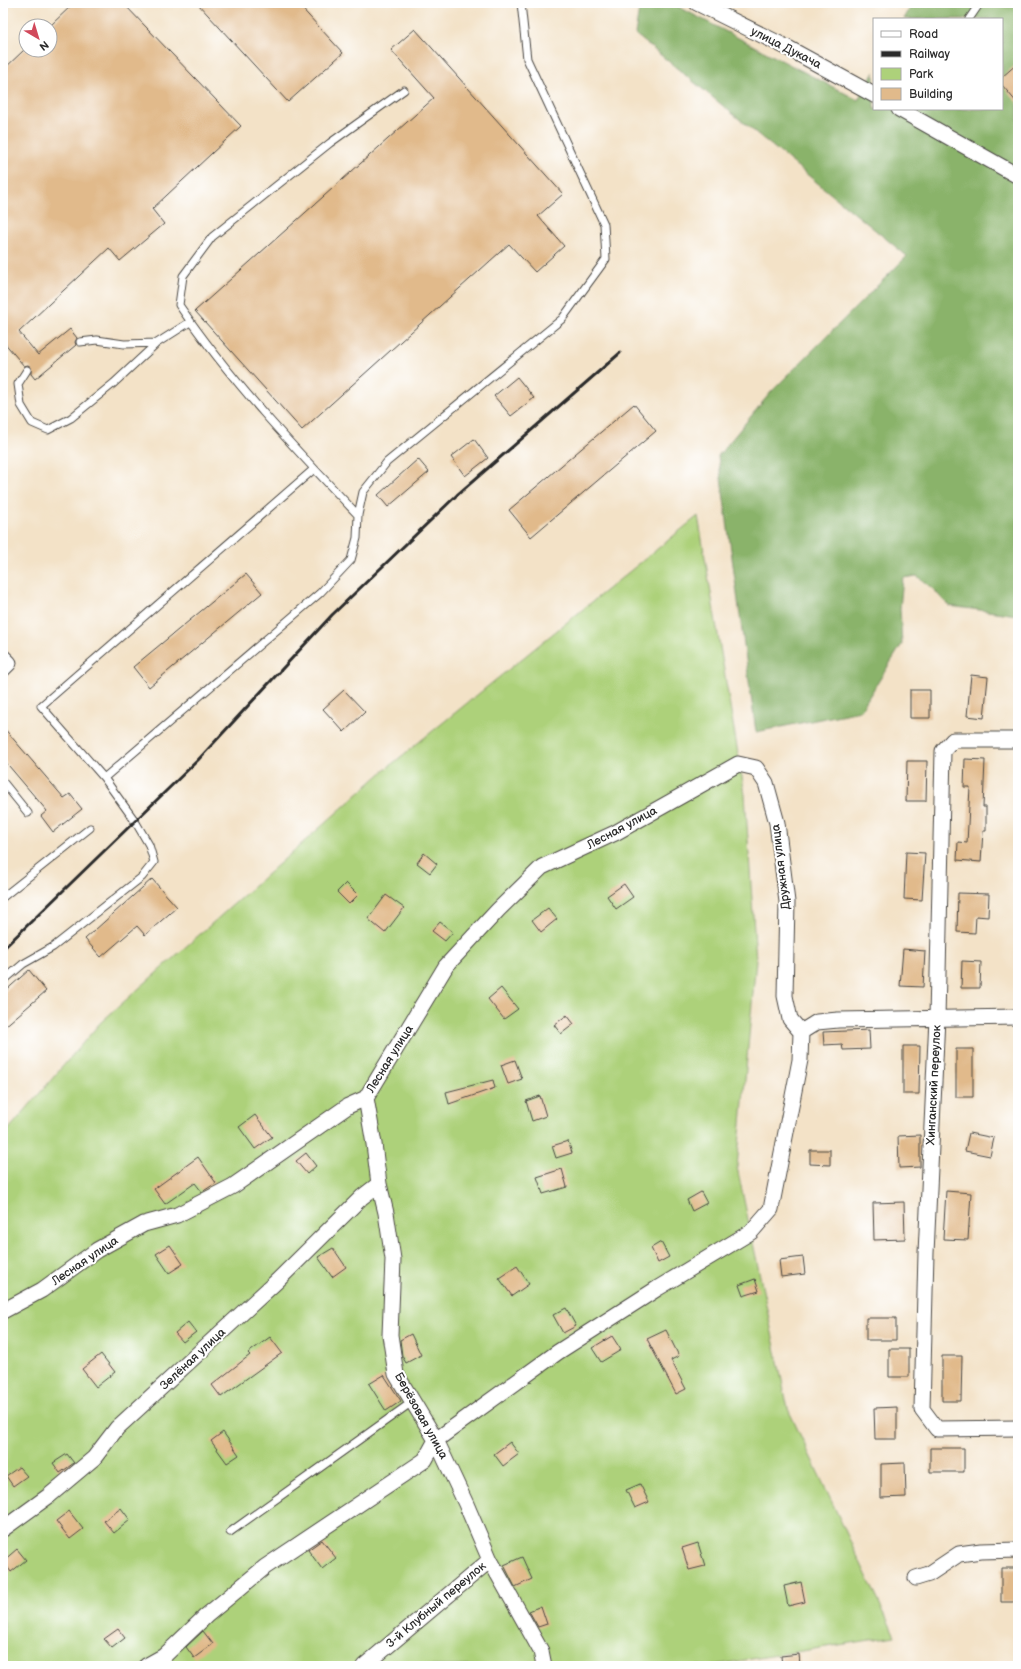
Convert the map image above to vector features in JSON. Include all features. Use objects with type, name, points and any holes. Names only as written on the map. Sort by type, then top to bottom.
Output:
[{"type":"street","name":"улица Дукача","points":[[697,3],[788,48],[873,94]]},
{"type":"street","points":[[902,110],[1018,176]]},
{"type":"street","points":[[3,657],[9,663],[3,669]]},
{"type":"street","name":"Хинганский переулок","points":[[1018,740],[953,740],[943,751],[937,1018],[926,1253],[922,1410],[937,1430],[1018,1428]]},
{"type":"street","name":"Дружная улица","points":[[738,764],[756,768],[766,783],[777,823],[787,902],[785,996],[790,1019],[801,1032]]},
{"type":"street","name":"Лесная улица","points":[[3,1311],[42,1290],[97,1250],[144,1224],[176,1215],[233,1186],[348,1106],[366,1098],[446,966],[498,910],[542,867],[615,833],[738,764]]},
{"type":"street","points":[[146,1666],[164,1656],[206,1616],[265,1567],[425,1460],[436,1440],[558,1352],[658,1288],[752,1232],[771,1209],[800,1060],[801,1032],[817,1022],[838,1020],[1018,1017]]},
{"type":"street","name":"Берёзовая улица","points":[[366,1098],[379,1184],[386,1213],[393,1259],[390,1335],[396,1374],[436,1440],[490,1560],[541,1651],[544,1666]]},
{"type":"street","name":"Зелёная улица","points":[[3,1529],[50,1495],[94,1458],[117,1428],[277,1281],[362,1197],[379,1184]]},
{"type":"street","points":[[916,1578],[929,1574],[959,1554],[981,1551],[1018,1550]]},
{"type":"street","name":"3-й Клубный переулок","points":[[364,1666],[490,1560]]},
{"type":"lane","points":[[104,778],[320,593],[351,560],[357,538],[358,515],[363,492],[387,462],[562,319],[606,259],[604,224],[527,59],[521,3]]},
{"type":"lane","points":[[970,18],[980,3]]},
{"type":"lane","points":[[358,515],[264,414],[190,322],[179,305],[183,276],[212,237],[330,143],[404,90]]},
{"type":"lane","points":[[27,370],[18,384],[21,405],[32,423],[48,430],[71,418],[114,383],[157,343],[190,322]]},
{"type":"lane","points":[[80,342],[97,340],[124,344],[157,343]]},
{"type":"lane","points":[[3,981],[23,964],[53,947],[142,877],[154,862],[149,845],[136,821],[104,778],[41,706],[314,469]]},
{"type":"lane","points":[[3,782],[28,813]]},
{"type":"lane","points":[[3,897],[90,828]]},
{"type":"lane","points":[[230,1532],[412,1402]]},
{"type":"green space","points":[[640,3],[671,3],[858,100],[873,74],[873,110],[1003,110],[1003,18],[905,18],[913,3],[1018,3],[1018,615],[949,606],[933,589],[917,576],[903,578],[900,608],[902,644],[860,711],[756,732],[718,456],[771,392],[907,256],[635,34]]},
{"type":"green space","points":[[698,516],[745,795],[756,960],[737,1167],[788,1409],[895,1636],[708,1666],[3,1666],[3,1136],[100,1023],[387,768]]},
{"type":"building","points":[[74,3],[123,3],[241,126],[152,209],[164,224],[120,261],[109,248],[19,332],[38,355],[70,329],[77,338],[75,342],[76,345],[35,379],[31,374],[31,367],[28,365],[24,366],[3,341],[3,70],[18,56],[18,58],[58,58],[58,18]]},
{"type":"building","points":[[197,3],[297,3],[343,53],[288,102]]},
{"type":"building","points":[[415,29],[563,194],[538,216],[564,246],[535,272],[509,244],[302,430],[195,311],[434,98],[391,50]]},
{"type":"building","points":[[1018,63],[1018,104],[1003,86],[1003,76]]},
{"type":"building","points":[[517,377],[534,398],[511,416],[494,396]]},
{"type":"building","points":[[634,404],[656,431],[531,537],[509,510]]},
{"type":"building","points":[[474,439],[488,458],[465,476],[451,457]]},
{"type":"building","points":[[418,459],[429,472],[388,507],[378,495]]},
{"type":"building","points":[[246,574],[262,593],[149,687],[133,667]]},
{"type":"building","points":[[971,675],[988,677],[984,718],[967,716]]},
{"type":"building","points":[[344,690],[365,712],[344,732],[323,709]]},
{"type":"building","points":[[910,690],[930,690],[930,718],[910,718]]},
{"type":"building","points":[[3,727],[64,798],[70,794],[82,809],[53,832],[41,816],[47,811],[3,759]]},
{"type":"building","points":[[965,759],[985,760],[983,807],[986,807],[986,831],[983,831],[981,862],[957,860],[958,842],[967,843],[970,787],[964,787]]},
{"type":"building","points":[[907,761],[927,761],[926,801],[906,801]]},
{"type":"building","points":[[906,852],[925,853],[922,900],[904,899]]},
{"type":"building","points":[[424,853],[437,864],[430,873],[417,863]]},
{"type":"building","points":[[152,879],[177,907],[145,935],[137,926],[101,957],[85,939]]},
{"type":"building","points":[[346,883],[358,895],[349,904],[337,892]]},
{"type":"building","points":[[624,884],[633,897],[616,909],[607,896]]},
{"type":"building","points":[[958,893],[989,894],[988,917],[976,916],[975,933],[957,932]]},
{"type":"building","points":[[386,895],[404,908],[385,933],[368,919]]},
{"type":"building","points":[[548,908],[557,919],[541,932],[532,920]]},
{"type":"building","points":[[440,922],[453,932],[445,941],[432,931]]},
{"type":"building","points":[[903,949],[925,951],[923,987],[900,986]]},
{"type":"building","points":[[962,961],[981,962],[980,988],[961,988]]},
{"type":"building","points":[[29,970],[46,991],[3,1028],[3,993]]},
{"type":"building","points":[[501,988],[518,1009],[504,1019],[488,999]]},
{"type":"building","points":[[567,1015],[574,1024],[561,1034],[554,1025]]},
{"type":"building","points":[[869,1030],[870,1049],[843,1050],[842,1044],[824,1045],[823,1032]]},
{"type":"building","points":[[903,1046],[920,1046],[919,1094],[903,1094]]},
{"type":"building","points":[[956,1049],[973,1049],[973,1097],[956,1097]]},
{"type":"building","points":[[515,1060],[522,1079],[508,1084],[501,1065]]},
{"type":"building","points":[[493,1080],[495,1088],[449,1104],[446,1092]]},
{"type":"building","points":[[540,1096],[546,1116],[532,1121],[526,1101]]},
{"type":"building","points":[[255,1115],[272,1137],[255,1149],[239,1127]]},
{"type":"building","points":[[969,1133],[994,1138],[990,1156],[965,1151]]},
{"type":"building","points":[[920,1135],[920,1167],[899,1168],[898,1136]]},
{"type":"building","points":[[568,1141],[572,1153],[556,1158],[552,1146]]},
{"type":"building","points":[[810,1150],[830,1150],[830,1165],[810,1164]]},
{"type":"building","points":[[306,1153],[316,1166],[307,1174],[296,1161]]},
{"type":"building","points":[[198,1157],[216,1183],[202,1192],[195,1183],[165,1204],[154,1189]]},
{"type":"building","points":[[562,1169],[567,1187],[543,1194],[537,1177]]},
{"type":"building","points":[[946,1191],[971,1193],[968,1240],[943,1239]]},
{"type":"building","points":[[701,1192],[707,1203],[692,1211],[687,1200]]},
{"type":"building","points":[[904,1202],[905,1239],[874,1240],[873,1203]]},
{"type":"building","points":[[661,1242],[669,1257],[658,1263],[651,1248]]},
{"type":"building","points":[[170,1245],[183,1264],[169,1273],[156,1254]]},
{"type":"building","points":[[333,1248],[346,1267],[332,1277],[318,1257]]},
{"type":"building","points":[[803,1257],[805,1274],[781,1277],[779,1260]]},
{"type":"building","points":[[517,1266],[529,1284],[512,1296],[499,1278]]},
{"type":"building","points":[[755,1279],[759,1291],[743,1296],[739,1285]]},
{"type":"building","points":[[566,1308],[576,1326],[563,1333],[553,1315]]},
{"type":"building","points":[[866,1318],[896,1318],[896,1340],[866,1340]]},
{"type":"building","points":[[188,1322],[196,1332],[183,1342],[175,1333]]},
{"type":"building","points":[[666,1330],[679,1356],[671,1360],[686,1389],[676,1394],[647,1339]]},
{"type":"building","points":[[411,1334],[421,1355],[406,1363],[402,1356],[400,1340]]},
{"type":"building","points":[[612,1336],[621,1350],[601,1362],[592,1348]]},
{"type":"building","points":[[270,1337],[282,1353],[221,1397],[212,1385],[250,1355],[248,1353]]},
{"type":"building","points":[[889,1349],[909,1349],[909,1377],[889,1377]]},
{"type":"building","points":[[101,1354],[115,1372],[96,1387],[82,1369]]},
{"type":"building","points":[[942,1356],[962,1356],[961,1401],[942,1401]]},
{"type":"building","points":[[384,1375],[401,1401],[386,1411],[369,1384]]},
{"type":"building","points":[[897,1407],[897,1439],[875,1439],[874,1408]]},
{"type":"building","points":[[223,1432],[239,1455],[227,1463],[211,1441]]},
{"type":"building","points":[[510,1442],[519,1454],[503,1466],[494,1454]]},
{"type":"building","points":[[930,1448],[964,1448],[964,1472],[930,1472]]},
{"type":"building","points":[[67,1454],[74,1463],[60,1473],[53,1463]]},
{"type":"building","points":[[905,1463],[906,1497],[881,1498],[881,1464]]},
{"type":"building","points":[[19,1467],[27,1476],[13,1486],[6,1476]]},
{"type":"building","points":[[640,1484],[649,1502],[635,1508],[626,1490]]},
{"type":"building","points":[[121,1508],[130,1520],[114,1533],[104,1521]]},
{"type":"building","points":[[69,1511],[83,1529],[70,1539],[56,1521]]},
{"type":"building","points":[[322,1540],[336,1558],[322,1569],[308,1550]]},
{"type":"building","points":[[698,1543],[705,1566],[689,1570],[682,1548]]},
{"type":"building","points":[[17,1549],[26,1560],[11,1572],[3,1561]]},
{"type":"building","points":[[522,1557],[532,1579],[515,1587],[504,1565]]},
{"type":"building","points":[[1001,1568],[1018,1568],[1018,1602],[1001,1602]]},
{"type":"building","points":[[801,1582],[805,1602],[788,1606],[784,1586]]},
{"type":"building","points":[[541,1606],[547,1624],[538,1627],[529,1611]]},
{"type":"building","points":[[118,1629],[125,1638],[112,1648],[104,1639]]},
{"type":"building","points":[[203,1631],[213,1644],[194,1658],[186,1647]]},
{"type":"building","points":[[799,1654],[800,1666],[782,1666],[781,1656]]},
{"type":"railway","points":[[3,949],[198,760],[332,615],[457,495],[620,353]]}]
